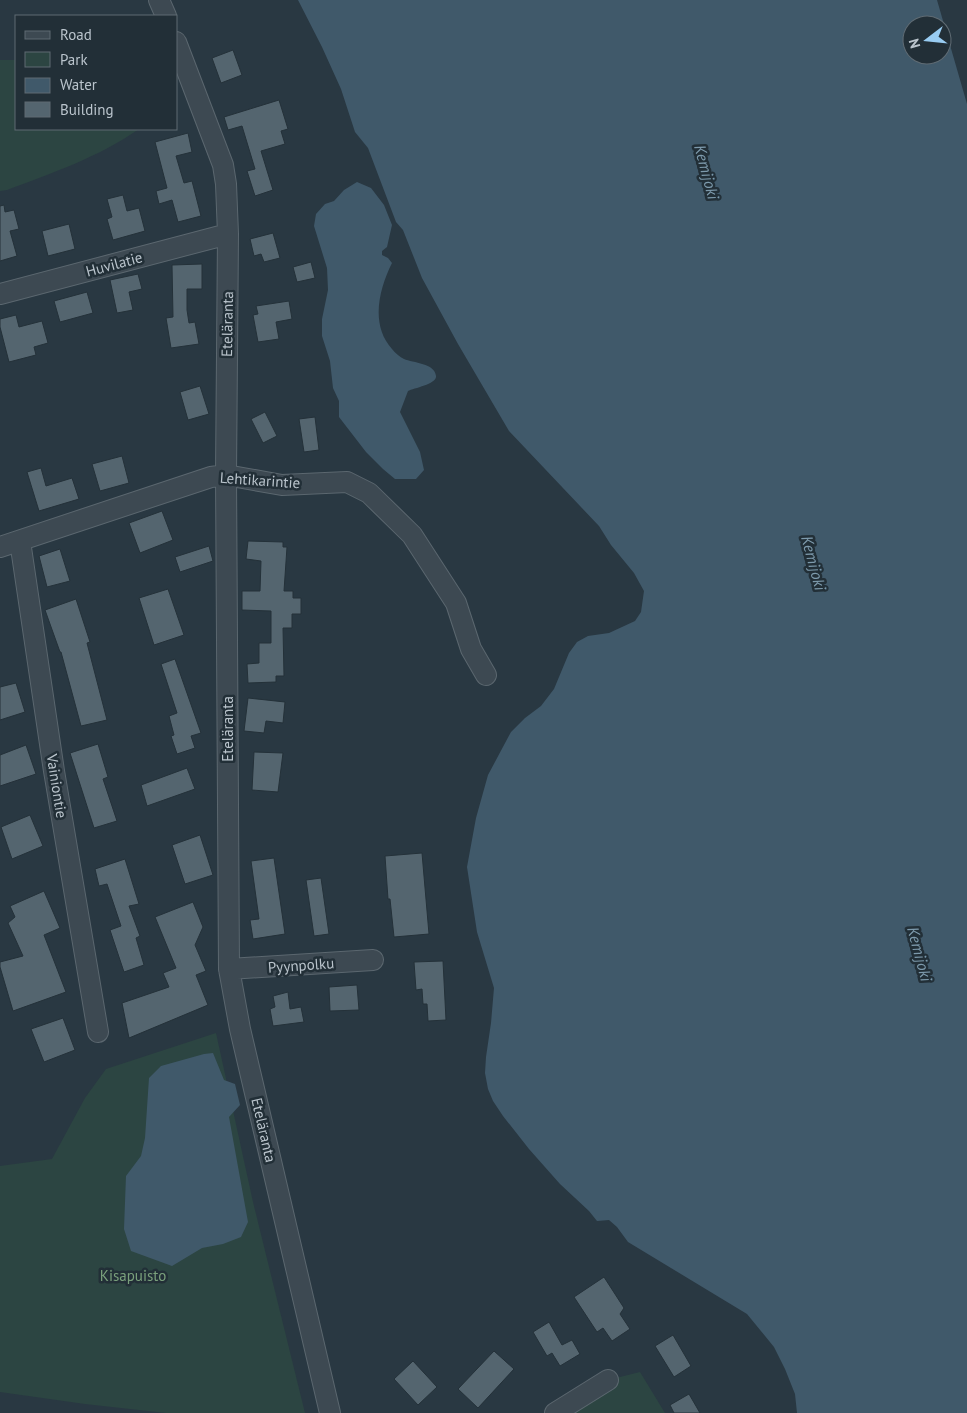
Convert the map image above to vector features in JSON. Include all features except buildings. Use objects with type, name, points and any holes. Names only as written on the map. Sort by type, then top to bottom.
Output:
[{"type":"street","points":[[159,0],[166,15]]},
{"type":"street","name":"Eteläranta","points":[[178,47],[223,165],[226,184],[228,234],[226,475],[228,969],[240,1029],[330,1413]]},
{"type":"street","name":"Huvilatie","points":[[0,294],[228,234]]},
{"type":"street","name":"Lehtikarintie","points":[[0,547],[211,477],[226,475],[282,485],[347,482],[369,493],[412,535],[456,603],[471,649],[486,675]]},
{"type":"street","name":"Vainiontie","points":[[20,541],[54,771],[98,1032]]},
{"type":"street","name":"Pyynpolku","points":[[228,969],[373,960]]},
{"type":"street","points":[[555,1413],[608,1380]]},
{"type":"green space","points":[[0,60],[15,60],[15,130],[138,130],[108,148],[75,164],[0,191]]},
{"type":"green space","name":"Kisapuisto","points":[[216,1033],[253,1202],[305,1413],[166,1413],[0,1392],[0,1166],[52,1159],[85,1098],[106,1069]]},
{"type":"green space","points":[[640,1372],[665,1413],[558,1413],[608,1380]]},
{"type":"water","name":"Kemijoki","points":[[298,0],[937,0],[941,15],[902,15],[902,65],[952,65],[952,52],[967,104],[967,1413],[797,1413],[795,1394],[774,1347],[747,1314],[628,1242],[609,1220],[597,1221],[529,1149],[493,1101],[488,1089],[485,1073],[494,988],[477,932],[467,867],[476,818],[488,775],[511,732],[541,706],[554,689],[569,653],[577,642],[588,636],[609,633],[635,621],[641,612],[644,591],[634,573],[611,545],[599,526],[509,431],[422,278],[403,230],[396,222],[368,148],[355,132],[341,89]]},
{"type":"water","points":[[357,182],[371,188],[384,205],[392,225],[387,247],[382,251],[382,255],[392,263],[380,295],[379,318],[385,339],[398,355],[404,359],[432,368],[436,376],[433,381],[408,391],[400,412],[420,452],[424,470],[416,479],[395,479],[366,452],[339,417],[339,401],[333,388],[330,361],[322,336],[322,319],[328,290],[327,268],[314,226],[316,214],[325,204],[334,201],[344,190]]},
{"type":"water","points":[[213,1053],[224,1080],[235,1084],[240,1105],[229,1117],[248,1222],[241,1237],[223,1244],[202,1248],[172,1266],[131,1251],[124,1229],[126,1176],[141,1156],[145,1138],[149,1078],[161,1066]]}]
